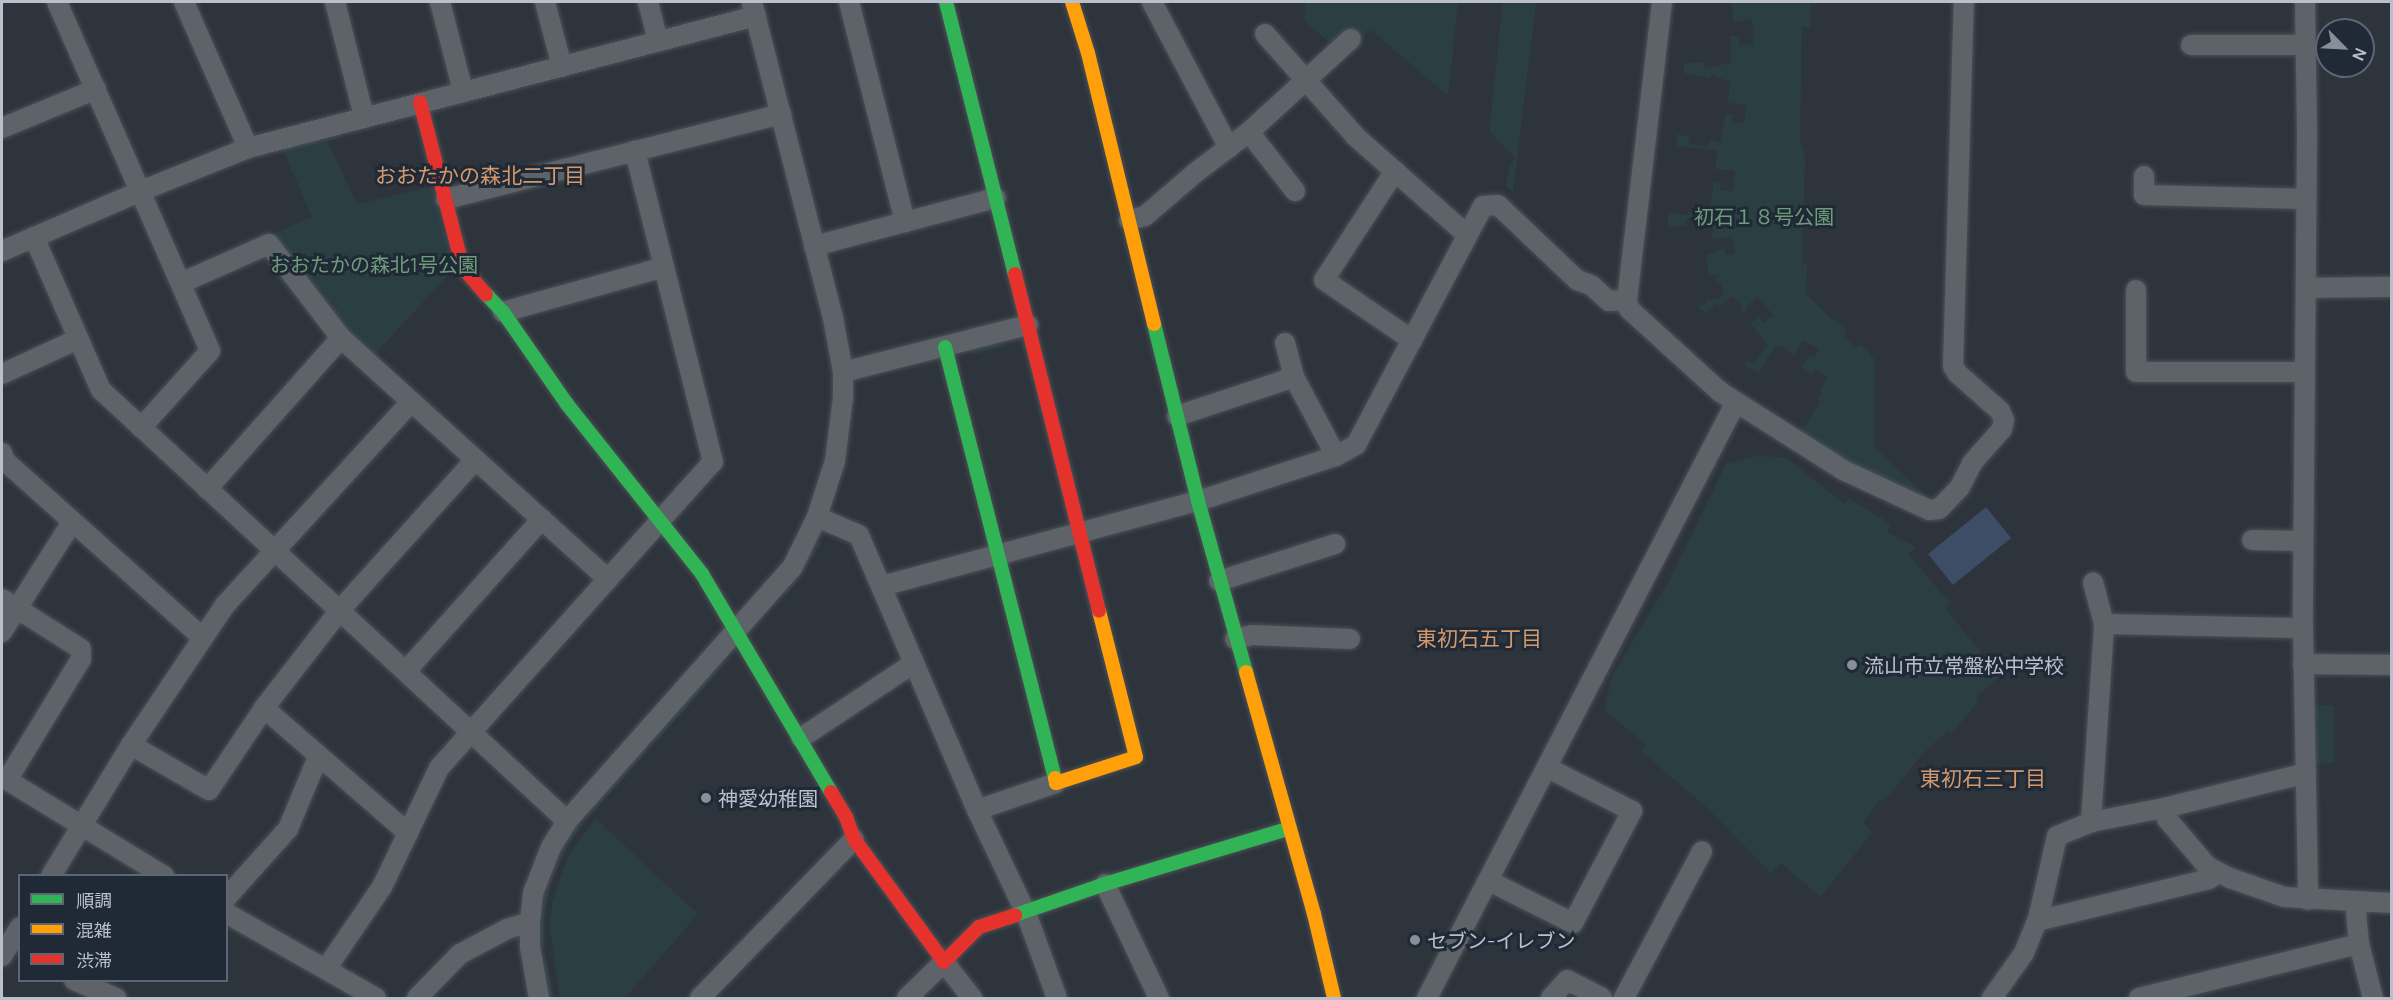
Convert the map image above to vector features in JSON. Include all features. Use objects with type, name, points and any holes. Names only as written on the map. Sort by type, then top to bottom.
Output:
[{"type":"street","points":[[57,2],[210,351],[141,428]]},
{"type":"street","points":[[184,2],[248,148]]},
{"type":"street","points":[[335,2],[364,117]]},
{"type":"street","points":[[440,2],[463,91]]},
{"type":"street","points":[[545,2],[562,67]]},
{"type":"street","points":[[648,2],[658,41]]},
{"type":"street","points":[[849,2],[905,222]]},
{"type":"street","points":[[946,2],[1136,757],[977,810]]},
{"type":"street","points":[[1072,2],[1088,52],[1198,501],[1290,828],[1335,999]]},
{"type":"street","points":[[1152,2],[1229,148]]},
{"type":"street","points":[[1662,2],[1627,300],[1629,309],[1719,390],[1736,402],[1843,470],[1929,510],[1939,509],[1960,487],[1972,463],[2002,429],[2004,420],[2000,411],[1957,373],[1953,366],[1964,2]]},
{"type":"street","points":[[2305,2],[2306,288],[2303,664],[2308,900]]},
{"type":"street","points":[[2,251],[248,148],[658,41],[754,9],[833,318],[843,372],[841,428],[835,461],[817,517],[792,568],[774,591],[735,630],[567,820],[539,872],[533,893],[530,947],[539,999]]},
{"type":"street","points":[[1265,34],[1356,137],[1466,234]]},
{"type":"street","points":[[1129,220],[1145,216],[1249,132],[1351,39]]},
{"type":"street","points":[[2191,45],[2305,45]]},
{"type":"street","points":[[2,128],[96,89]]},
{"type":"street","points":[[420,102],[463,268],[503,312],[567,404],[702,574],[801,738],[846,817],[854,839],[972,999]]},
{"type":"street","points":[[446,199],[781,114]]},
{"type":"street","points":[[1249,132],[1295,191]]},
{"type":"street","points":[[326,969],[382,887],[439,768],[713,462],[635,151]]},
{"type":"street","points":[[1395,171],[1324,280],[1412,339]]},
{"type":"street","points":[[2144,176],[2144,195],[2306,199]]},
{"type":"street","points":[[814,246],[996,198]]},
{"type":"street","points":[[882,586],[1198,501],[1336,456],[1356,445],[1466,234],[1483,206],[1498,205],[1577,280],[1591,285],[1610,301],[1627,300]]},
{"type":"street","points":[[34,237],[101,390],[567,820]]},
{"type":"street","points":[[181,283],[269,244],[341,338],[608,579]]},
{"type":"street","points":[[503,312],[664,267]]},
{"type":"street","points":[[2306,288],[2391,287]]},
{"type":"street","points":[[2136,290],[2136,372],[2305,372]]},
{"type":"street","points":[[843,372],[1028,325]]},
{"type":"street","points":[[207,489],[341,338]]},
{"type":"street","points":[[2,374],[78,339]]},
{"type":"street","points":[[1286,343],[1294,377],[1336,456]]},
{"type":"street","points":[[945,347],[1056,783]]},
{"type":"street","points":[[1177,416],[1294,377]]},
{"type":"street","points":[[52,874],[130,745],[225,605],[411,402]]},
{"type":"street","points":[[1427,999],[1736,402]]},
{"type":"street","points":[[2,453],[5,461],[202,637]]},
{"type":"street","points":[[130,745],[209,790],[264,708],[340,610],[476,460]]},
{"type":"street","points":[[817,517],[859,535],[977,810],[1026,913],[1058,999]]},
{"type":"street","points":[[406,671],[542,519]]},
{"type":"street","points":[[2,632],[9,603],[72,522]]},
{"type":"street","points":[[2252,540],[2304,541]]},
{"type":"street","points":[[1219,580],[1335,544]]},
{"type":"street","points":[[2091,822],[2104,624],[2093,582]]},
{"type":"street","points":[[9,603],[81,649],[81,659],[4,779],[161,874]]},
{"type":"street","points":[[2104,624],[2303,628]]},
{"type":"street","points":[[1235,639],[1252,635],[1350,639]]},
{"type":"street","points":[[801,738],[914,663]]},
{"type":"street","points":[[2303,664],[2391,665]]},
{"type":"street","points":[[264,708],[408,833]]},
{"type":"street","points":[[228,896],[288,829],[318,757]]},
{"type":"street","points":[[1489,881],[1573,923],[1632,811],[1548,768]]},
{"type":"street","points":[[1992,999],[2024,953],[2038,919],[2057,836],[2091,822],[2164,808],[2306,773]]},
{"type":"street","points":[[2164,808],[2167,819],[2207,866],[2218,872],[2284,897],[2391,903]]},
{"type":"street","points":[[907,999],[979,927],[1105,885],[1290,828]]},
{"type":"street","points":[[700,999],[854,839]]},
{"type":"street","points":[[1624,999],[1702,851]]},
{"type":"street","points":[[2038,919],[2045,920],[2209,879],[2218,872]]},
{"type":"street","points":[[1105,885],[1159,999]]},
{"type":"street","points":[[2355,901],[2359,944],[2373,999]]},
{"type":"street","points":[[228,914],[376,999]]},
{"type":"street","points":[[417,999],[460,954],[507,929],[530,922]]},
{"type":"street","points":[[8,957],[18,932]]},
{"type":"street","points":[[2139,999],[2359,944]]},
{"type":"street","points":[[1551,999],[1567,980],[1602,999]]},
{"type":"street","points":[[82,989],[116,999]]},
{"type":"green space","points":[[1305,2],[1458,2],[1448,96],[1371,30],[1363,36],[1349,32],[1334,46],[1304,21]]},
{"type":"green space","points":[[1503,2],[1536,2],[1513,192],[1506,186],[1509,169],[1515,157],[1489,131]]},
{"type":"green space","name":"初石１８号公園","points":[[1732,2],[1811,2],[1810,27],[1802,27],[1800,141],[1805,156],[1802,264],[1807,264],[1806,294],[1832,320],[1834,318],[1847,331],[1844,335],[1857,348],[1861,344],[1875,360],[1874,447],[1931,500],[1843,459],[1801,433],[1820,402],[1818,400],[1822,393],[1819,391],[1828,377],[1815,369],[1812,374],[1801,367],[1809,355],[1814,358],[1819,350],[1803,340],[1794,355],[1782,345],[1780,347],[1776,345],[1759,373],[1744,364],[1749,361],[1753,364],[1768,345],[1750,324],[1758,317],[1763,323],[1773,315],[1757,297],[1744,312],[1741,309],[1743,306],[1731,296],[1720,306],[1717,303],[1706,313],[1700,308],[1699,305],[1706,304],[1706,300],[1719,298],[1723,293],[1721,282],[1716,283],[1716,278],[1721,275],[1709,276],[1706,255],[1724,248],[1726,255],[1735,254],[1732,237],[1713,240],[1711,233],[1714,232],[1710,220],[1686,219],[1686,225],[1669,227],[1667,220],[1669,213],[1688,215],[1688,212],[1695,212],[1696,209],[1710,211],[1714,182],[1721,183],[1720,190],[1733,191],[1735,171],[1715,169],[1717,150],[1676,146],[1677,134],[1690,137],[1689,143],[1707,147],[1710,139],[1720,142],[1726,114],[1733,115],[1732,121],[1744,124],[1747,105],[1727,103],[1731,82],[1711,75],[1710,78],[1684,73],[1684,63],[1704,62],[1705,68],[1731,63],[1730,36],[1739,36],[1739,45],[1753,44],[1752,19],[1733,22]]},
{"type":"green space","name":"おおたかの森北1号公園","points":[[325,136],[357,204],[433,186],[453,270],[373,356],[349,334],[273,234],[312,217],[282,148]]},
{"type":"green space","points":[[1002,341],[1004,347],[975,354],[973,348]]},
{"type":"green space","points":[[1756,456],[1785,457],[1845,504],[1849,499],[1891,524],[1887,532],[1916,547],[1908,554],[1950,603],[1945,608],[2000,676],[1976,697],[1979,701],[1951,734],[1947,731],[1921,756],[1884,801],[1880,800],[1863,822],[1873,832],[1820,897],[1781,863],[1771,873],[1707,808],[1642,752],[1646,745],[1604,710],[1612,676],[1667,585],[1726,464]]},
{"type":"green space","points":[[817,541],[822,543],[787,595],[783,592]]},
{"type":"green space","points":[[720,662],[724,665],[657,741],[653,737]]},
{"type":"green space","points":[[2315,705],[2334,705],[2334,763],[2314,764]]},
{"type":"green space","points":[[644,748],[647,751],[591,815],[587,812]]},
{"type":"green space","points":[[596,819],[698,914],[625,998],[560,998],[550,930],[552,903],[573,848]]},
{"type":"green space","points":[[578,821],[583,825],[569,843],[551,882],[544,919],[545,947],[540,948],[541,900],[547,877],[557,854]]},
{"type":"green space","points":[[547,961],[554,998],[549,998],[542,962]]},
{"type":"water","points":[[1986,507],[2011,538],[1953,585],[1928,554]]},
{"type":"traffic: fast","points":[[946,2],[1015,274]]},
{"type":"traffic: fast","points":[[486,294],[503,312],[567,404],[702,574],[831,792]]},
{"type":"traffic: fast","points":[[1154,324],[1198,501],[1246,672]]},
{"type":"traffic: fast","points":[[945,347],[1055,778]]},
{"type":"traffic: fast","points":[[1015,915],[1105,884],[1290,828]]},
{"type":"traffic: slow","points":[[1072,2],[1088,53],[1154,324]]},
{"type":"traffic: slow","points":[[1055,778],[1056,783],[1136,757],[1099,611]]},
{"type":"traffic: slow","points":[[1246,672],[1314,914],[1334,998]]},
{"type":"traffic: jam","points":[[420,102],[463,268],[486,294]]},
{"type":"traffic: jam","points":[[1015,274],[1099,611]]},
{"type":"traffic: jam","points":[[831,792],[846,817],[854,839],[944,962],[979,927],[1015,915]]},
{"type":"place","name":"流山市立常盤松中学校","points":[[1852,665]]},
{"type":"place","name":"神愛幼稚園","points":[[706,798]]},
{"type":"place","name":"セブン-イレブン","points":[[1415,940]]},
{"type":"district","name":"おおたかの森北二丁目","points":[[480,175]]},
{"type":"district","name":"東初石五丁目","points":[[1479,638]]},
{"type":"district","name":"東初石三丁目","points":[[1983,778]]}]
